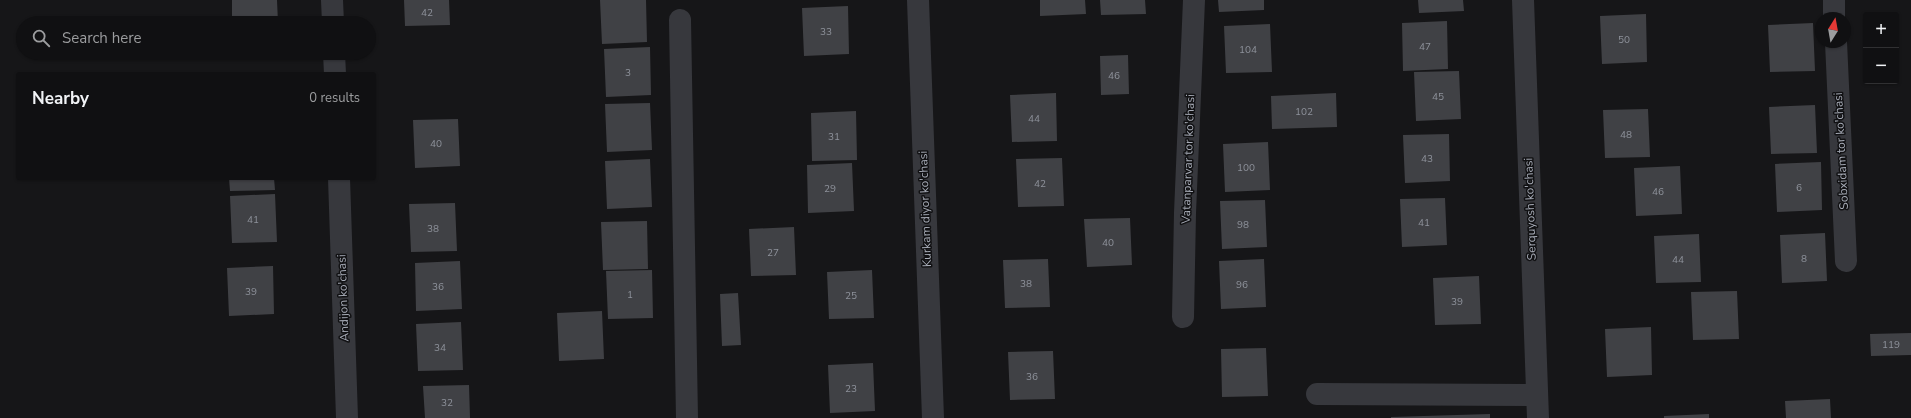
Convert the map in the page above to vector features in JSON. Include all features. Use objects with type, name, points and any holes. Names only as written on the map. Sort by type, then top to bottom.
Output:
[{"type":"street","points":[[332,0],[333,16]]},
{"type":"street","name":"Kurkam diyor ko'chasi","points":[[918,0],[933,418]]},
{"type":"street","name":"Vatanparvar tor ko'chasi","points":[[1183,317],[1185,213],[1194,0]]},
{"type":"street","name":"Serquyosh ko'chasi","points":[[1523,0],[1538,418]]},
{"type":"street","points":[[1834,0],[1834,12]]},
{"type":"street","points":[[680,20],[687,418]]},
{"type":"street","name":"Sobxidam tor ko'chasi","points":[[1836,48],[1846,261]]},
{"type":"street","points":[[334,60],[335,72]]},
{"type":"street","name":"Andijon ko'chasi","points":[[338,180],[347,418]]},
{"type":"street","points":[[1317,394],[1537,395]]},
{"type":"building","points":[[232,0],[277,0],[278,16],[232,16]]},
{"type":"building","points":[[404,0],[449,0],[450,25],[405,26]]},
{"type":"building","points":[[600,0],[646,0],[647,42],[602,44]]},
{"type":"building","points":[[1040,0],[1085,0],[1086,14],[1040,16]]},
{"type":"building","points":[[1100,0],[1145,0],[1146,14],[1101,15]]},
{"type":"building","points":[[1218,0],[1264,0],[1264,10],[1219,12]]},
{"type":"building","points":[[1418,0],[1463,0],[1464,11],[1419,13]]},
{"type":"building","points":[[848,6],[849,54],[804,56],[802,8]]},
{"type":"building","points":[[1646,14],[1647,62],[1602,64],[1600,16]]},
{"type":"building","points":[[1447,21],[1448,69],[1403,71],[1402,23]]},
{"type":"building","points":[[1813,23],[1815,71],[1770,72],[1768,25]]},
{"type":"building","points":[[1270,24],[1272,72],[1226,73],[1224,26]]},
{"type":"building","points":[[650,47],[651,95],[606,97],[604,49]]},
{"type":"building","points":[[1128,55],[1129,94],[1101,95],[1100,56]]},
{"type":"building","points":[[1459,71],[1461,119],[1416,121],[1414,72]]},
{"type":"building","points":[[1056,93],[1057,141],[1012,142],[1010,95]]},
{"type":"building","points":[[1336,93],[1337,127],[1272,129],[1271,96]]},
{"type":"building","points":[[650,103],[652,150],[607,152],[605,104]]},
{"type":"building","points":[[1815,105],[1817,153],[1771,154],[1769,107]]},
{"type":"building","points":[[1648,109],[1650,157],[1605,158],[1603,110]]},
{"type":"building","points":[[856,111],[857,160],[812,161],[811,113]]},
{"type":"building","points":[[458,119],[460,166],[415,168],[413,120]]},
{"type":"building","points":[[1449,134],[1450,181],[1405,183],[1403,135]]},
{"type":"building","points":[[1268,142],[1270,190],[1225,192],[1223,144]]},
{"type":"building","points":[[1062,158],[1064,206],[1018,207],[1016,159]]},
{"type":"building","points":[[650,159],[652,207],[607,209],[605,161]]},
{"type":"building","points":[[1821,162],[1822,210],[1777,212],[1775,164]]},
{"type":"building","points":[[852,163],[854,211],[808,213],[807,165]]},
{"type":"building","points":[[1680,166],[1682,214],[1636,216],[1634,168]]},
{"type":"building","points":[[229,180],[274,180],[275,190],[230,191]]},
{"type":"building","points":[[275,194],[277,242],[232,243],[230,196]]},
{"type":"building","points":[[1445,198],[1447,245],[1402,247],[1400,199]]},
{"type":"building","points":[[1265,200],[1267,247],[1222,249],[1220,201]]},
{"type":"building","points":[[455,203],[457,251],[411,252],[409,204]]},
{"type":"building","points":[[1130,218],[1132,265],[1087,267],[1084,219]]},
{"type":"building","points":[[647,221],[648,269],[603,270],[601,222]]},
{"type":"building","points":[[794,227],[796,275],[751,276],[749,229]]},
{"type":"building","points":[[1825,233],[1827,281],[1782,283],[1780,235]]},
{"type":"building","points":[[1699,234],[1701,282],[1656,283],[1654,236]]},
{"type":"building","points":[[1048,259],[1050,307],[1005,308],[1003,260]]},
{"type":"building","points":[[1264,259],[1266,307],[1221,309],[1219,261]]},
{"type":"building","points":[[460,261],[462,309],[416,311],[415,263]]},
{"type":"building","points":[[273,266],[274,314],[229,316],[227,268]]},
{"type":"building","points":[[652,270],[653,318],[608,319],[606,271]]},
{"type":"building","points":[[872,270],[874,318],[829,319],[827,272]]},
{"type":"building","points":[[1479,276],[1481,324],[1435,325],[1433,278]]},
{"type":"building","points":[[1737,291],[1739,339],[1693,340],[1691,292]]},
{"type":"building","points":[[738,293],[741,345],[722,346],[720,294]]},
{"type":"building","points":[[602,311],[604,359],[559,361],[557,313]]},
{"type":"building","points":[[461,322],[463,370],[418,371],[416,324]]},
{"type":"building","points":[[1651,327],[1652,375],[1607,377],[1605,329]]},
{"type":"building","points":[[1911,333],[1911,355],[1871,356],[1870,334]]},
{"type":"building","points":[[1266,348],[1268,396],[1222,397],[1221,349]]},
{"type":"building","points":[[1053,351],[1055,399],[1010,400],[1008,352]]},
{"type":"building","points":[[873,363],[875,411],[830,413],[828,365]]},
{"type":"building","points":[[469,385],[470,418],[425,418],[423,386]]},
{"type":"building","points":[[1830,399],[1831,418],[1786,418],[1785,401]]},
{"type":"building","points":[[1490,414],[1490,418],[1391,418],[1391,417]]},
{"type":"building","points":[[1709,414],[1709,418],[1664,418],[1664,416]]}]
